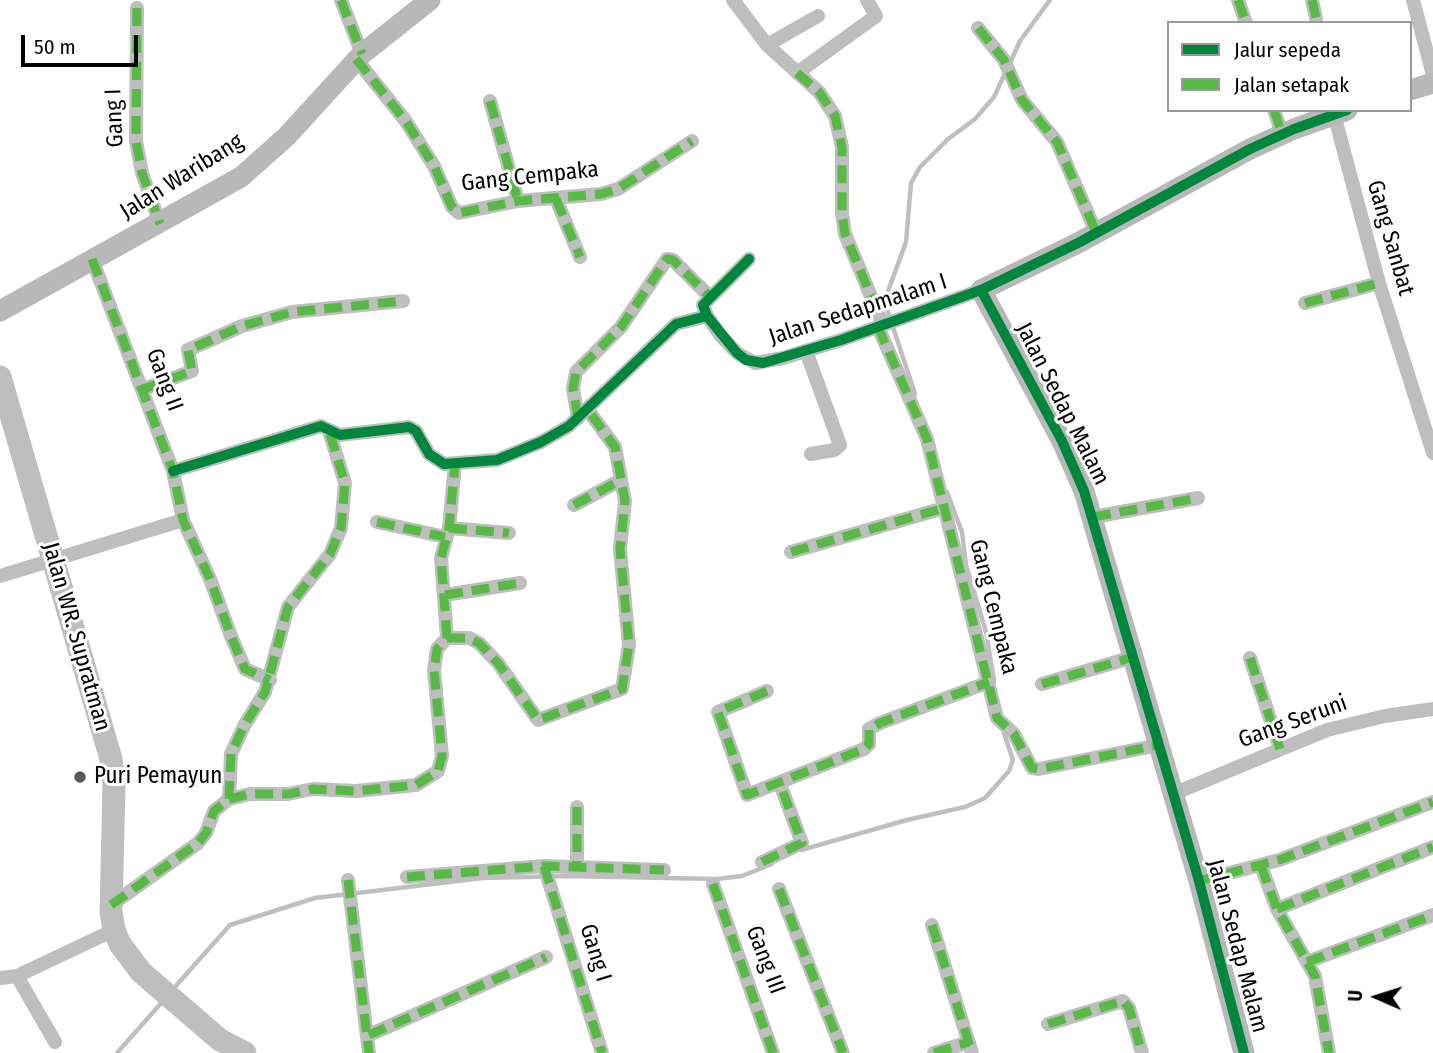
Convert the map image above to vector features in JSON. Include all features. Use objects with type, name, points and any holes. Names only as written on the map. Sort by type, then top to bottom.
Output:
[{"type":"main road","name":"Jalan WR. Supratman","points":[[0,377],[111,759],[115,803],[111,905],[114,930],[133,963],[166,994],[220,1040],[245,1053]]},
{"type":"street","points":[[341,0],[359,57]]},
{"type":"street","name":"Jalan Waribang","points":[[0,311],[207,198],[257,164],[286,137],[359,57],[430,0]]},
{"type":"street","name":"Gang Cempaka","points":[[733,0],[767,45],[819,92],[835,116],[842,147],[842,213],[845,234],[887,324],[927,439],[989,682],[1003,724],[1028,762],[1039,769],[1159,745]]},
{"type":"street","points":[[797,73],[876,16],[867,0]]},
{"type":"street","points":[[1238,0],[1244,21]]},
{"type":"street","points":[[1312,0],[1316,18]]},
{"type":"street","points":[[1413,0],[1433,75]]},
{"type":"street","name":"Gang I","points":[[137,8],[134,122],[141,167],[160,224]]},
{"type":"street","points":[[767,45],[818,16]]},
{"type":"street","points":[[978,28],[1007,67],[1029,110],[1057,142],[1096,232]]},
{"type":"street","name":"Gang Cempaka","points":[[359,57],[405,120],[434,166],[455,211],[459,213],[518,201],[601,194],[618,189],[692,141]]},
{"type":"street","points":[[1412,89],[1433,83]]},
{"type":"street","points":[[490,101],[518,201]]},
{"type":"street","points":[[1275,112],[1282,134]]},
{"type":"street","points":[[981,290],[1282,134],[1340,112]]},
{"type":"street","name":"Gang Sanbat","points":[[1340,112],[1378,283],[1433,453]]},
{"type":"street","points":[[556,199],[580,257]]},
{"type":"street","name":"Gang II","points":[[92,259],[144,389],[173,471],[183,520],[245,669],[270,680]]},
{"type":"street","points":[[447,638],[473,640],[486,649],[538,720],[622,689],[629,630],[621,565],[625,506],[612,438],[583,414],[573,388],[576,372],[621,327],[667,259],[673,260],[709,296]]},
{"type":"street","points":[[173,471],[316,426],[348,435],[409,427],[416,431],[435,460],[455,464],[507,456],[554,435],[583,414],[676,324],[706,316],[703,305],[709,296],[749,259]]},
{"type":"street","points":[[1305,303],[1378,283]]},
{"type":"street","name":"Jalan Sedapmalam I","points":[[706,316],[746,360],[764,363],[887,324],[981,290]]},
{"type":"street","name":"Jalan Sedap Malam","points":[[981,290],[1075,467],[1093,517],[1199,881],[1244,1053]]},
{"type":"street","points":[[144,389],[194,370],[188,350],[242,326],[292,312],[403,301]]},
{"type":"street","points":[[806,351],[840,445],[834,450],[811,454]]},
{"type":"street","points":[[229,799],[231,754],[270,680],[290,603],[330,554],[341,528],[345,483],[329,431]]},
{"type":"street","points":[[111,905],[198,843],[206,833],[214,811],[229,799],[250,794],[288,794],[313,789],[356,791],[410,786],[425,781],[442,766],[434,670],[437,649],[447,638],[441,558],[447,533],[455,464]]},
{"type":"street","points":[[574,505],[621,480]]},
{"type":"street","points":[[1093,517],[1198,498]]},
{"type":"street","points":[[791,552],[944,508]]},
{"type":"street","points":[[0,576],[183,520]]},
{"type":"street","points":[[377,523],[447,533],[509,533]]},
{"type":"street","points":[[445,595],[520,583]]},
{"type":"street","points":[[1042,684],[1133,657]]},
{"type":"street","points":[[1250,658],[1280,749]]},
{"type":"street","points":[[767,691],[721,709],[717,715],[744,793],[750,795],[864,749],[869,744],[867,732],[873,726],[989,682]]},
{"type":"street","name":"Gang Seruni","points":[[1173,794],[1280,749],[1359,721],[1433,709]]},
{"type":"street","points":[[762,862],[802,843],[780,784]]},
{"type":"street","points":[[1199,881],[1261,866],[1433,802]]},
{"type":"street","points":[[577,807],[578,867]]},
{"type":"street","points":[[1277,909],[1433,847]]},
{"type":"street","points":[[1261,866],[1277,909],[1319,989],[1329,1053]]},
{"type":"street","points":[[407,877],[546,871],[578,867],[664,870]]},
{"type":"street","name":"Gang I","points":[[546,871],[602,1053]]},
{"type":"street","name":"Gang III","points":[[713,884],[773,1053]]},
{"type":"street","points":[[349,887],[369,1035],[369,1053]]},
{"type":"street","points":[[779,889],[843,1053]]},
{"type":"street","points":[[1307,962],[1433,915]]},
{"type":"street","points":[[932,925],[971,1047],[934,1053]]},
{"type":"street","points":[[0,978],[17,976],[114,930]]},
{"type":"street","points":[[369,1035],[546,957]]},
{"type":"street","points":[[17,976],[55,1042]]},
{"type":"street","points":[[1048,1024],[1123,1001],[1129,1008],[1142,1053]]},
{"type":"waterway","points":[[1010,63],[1020,41],[1050,0]]},
{"type":"waterway","points":[[915,394],[887,309],[887,294],[906,242],[911,183],[920,167],[947,140],[975,119],[994,97],[1006,71]]},
{"type":"waterway","points":[[947,492],[962,532],[966,565],[986,632],[994,680]]},
{"type":"waterway","points":[[801,850],[907,820],[965,807],[985,798],[1009,771],[1013,760],[1004,733]]},
{"type":"waterway","points":[[173,989],[230,925],[315,898],[483,878],[567,876],[717,879],[742,876],[772,864]]},
{"type":"waterway","points":[[117,1053],[163,1001]]},
{"type":"marked path","points":[[341,0],[362,54]]},
{"type":"marked path","points":[[1238,0],[1245,21]]},
{"type":"marked path","points":[[1312,0],[1316,18]]},
{"type":"marked path","points":[[137,8],[136,141],[142,173],[160,224]]},
{"type":"marked path","points":[[978,28],[1004,60],[1022,100],[1057,142],[1096,232]]},
{"type":"marked path","points":[[356,59],[405,120],[434,166],[452,207],[459,213],[518,201],[601,194],[618,189],[692,141]]},
{"type":"marked path","points":[[797,73],[819,92],[835,116],[842,147],[842,213],[845,234],[883,325]]},
{"type":"marked path","points":[[490,101],[518,201]]},
{"type":"marked path","points":[[1275,112],[1282,134]]},
{"type":"marked path","points":[[556,199],[580,257]]},
{"type":"marked path","points":[[92,259],[173,471],[183,520],[210,579],[231,636],[245,669],[270,680]]},
{"type":"marked path","points":[[578,418],[573,389],[576,372],[621,327],[667,259],[673,260],[709,296]]},
{"type":"marked path","points":[[1305,303],[1379,283]]},
{"type":"marked path","points":[[144,389],[192,371],[188,350],[242,326],[292,312],[403,301]]},
{"type":"marked path","points":[[878,327],[927,439],[997,718],[1014,734],[1032,768],[1039,769],[1159,745]]},
{"type":"marked path","points":[[447,638],[469,638],[479,643],[498,663],[538,720],[622,689],[629,645],[620,549],[625,501],[615,447],[588,410]]},
{"type":"marked path","points":[[229,799],[231,754],[265,692],[288,607],[330,554],[341,528],[345,483],[329,431]]},
{"type":"marked path","points":[[447,638],[441,558],[449,528],[455,464]]},
{"type":"marked path","points":[[574,505],[621,480]]},
{"type":"marked path","points":[[1093,517],[1198,498]]},
{"type":"marked path","points":[[791,552],[944,508]]},
{"type":"marked path","points":[[377,522],[445,537]]},
{"type":"marked path","points":[[449,528],[509,533]]},
{"type":"marked path","points":[[445,595],[520,583]]},
{"type":"marked path","points":[[111,905],[198,843],[206,833],[214,811],[229,799],[250,794],[288,794],[313,789],[356,791],[416,785],[438,771],[442,756],[434,670],[437,649],[447,638]]},
{"type":"marked path","points":[[1042,684],[1133,657]]},
{"type":"marked path","points":[[1250,658],[1280,749]]},
{"type":"marked path","points":[[767,691],[718,712],[747,795],[864,749],[869,744],[869,729],[880,723],[989,682]]},
{"type":"marked path","points":[[762,862],[802,843],[780,784]]},
{"type":"marked path","points":[[1199,881],[1279,860],[1433,802]]},
{"type":"marked path","points":[[577,807],[577,867]]},
{"type":"marked path","points":[[1277,909],[1433,847]]},
{"type":"marked path","points":[[544,866],[602,1053]]},
{"type":"marked path","points":[[407,877],[544,866],[664,870]]},
{"type":"marked path","points":[[1261,866],[1277,909],[1315,976],[1329,1053]]},
{"type":"marked path","points":[[348,880],[369,1053]]},
{"type":"marked path","points":[[713,884],[773,1053]]},
{"type":"marked path","points":[[779,889],[843,1053]]},
{"type":"marked path","points":[[1307,962],[1433,915]]},
{"type":"marked path","points":[[932,925],[972,1053]]},
{"type":"marked path","points":[[369,1035],[546,957]]},
{"type":"marked path","points":[[1048,1024],[1123,1001],[1129,1008],[1142,1053]]},
{"type":"marked path","points":[[934,1053],[969,1042]]},
{"type":"cycle path","points":[[749,259],[703,305],[707,316],[737,353],[746,360],[763,363],[841,340],[981,290],[1078,243],[1250,149],[1341,112]]},
{"type":"cycle path","points":[[981,290],[1062,441],[1084,491],[1199,881],[1244,1053]]},
{"type":"cycle path","points":[[173,471],[321,426],[340,435],[409,427],[416,431],[429,454],[444,464],[497,460],[541,442],[569,426],[676,324],[707,316]]},
{"type":"place","name":"Puri Pemayun","points":[[80,777]]}]
